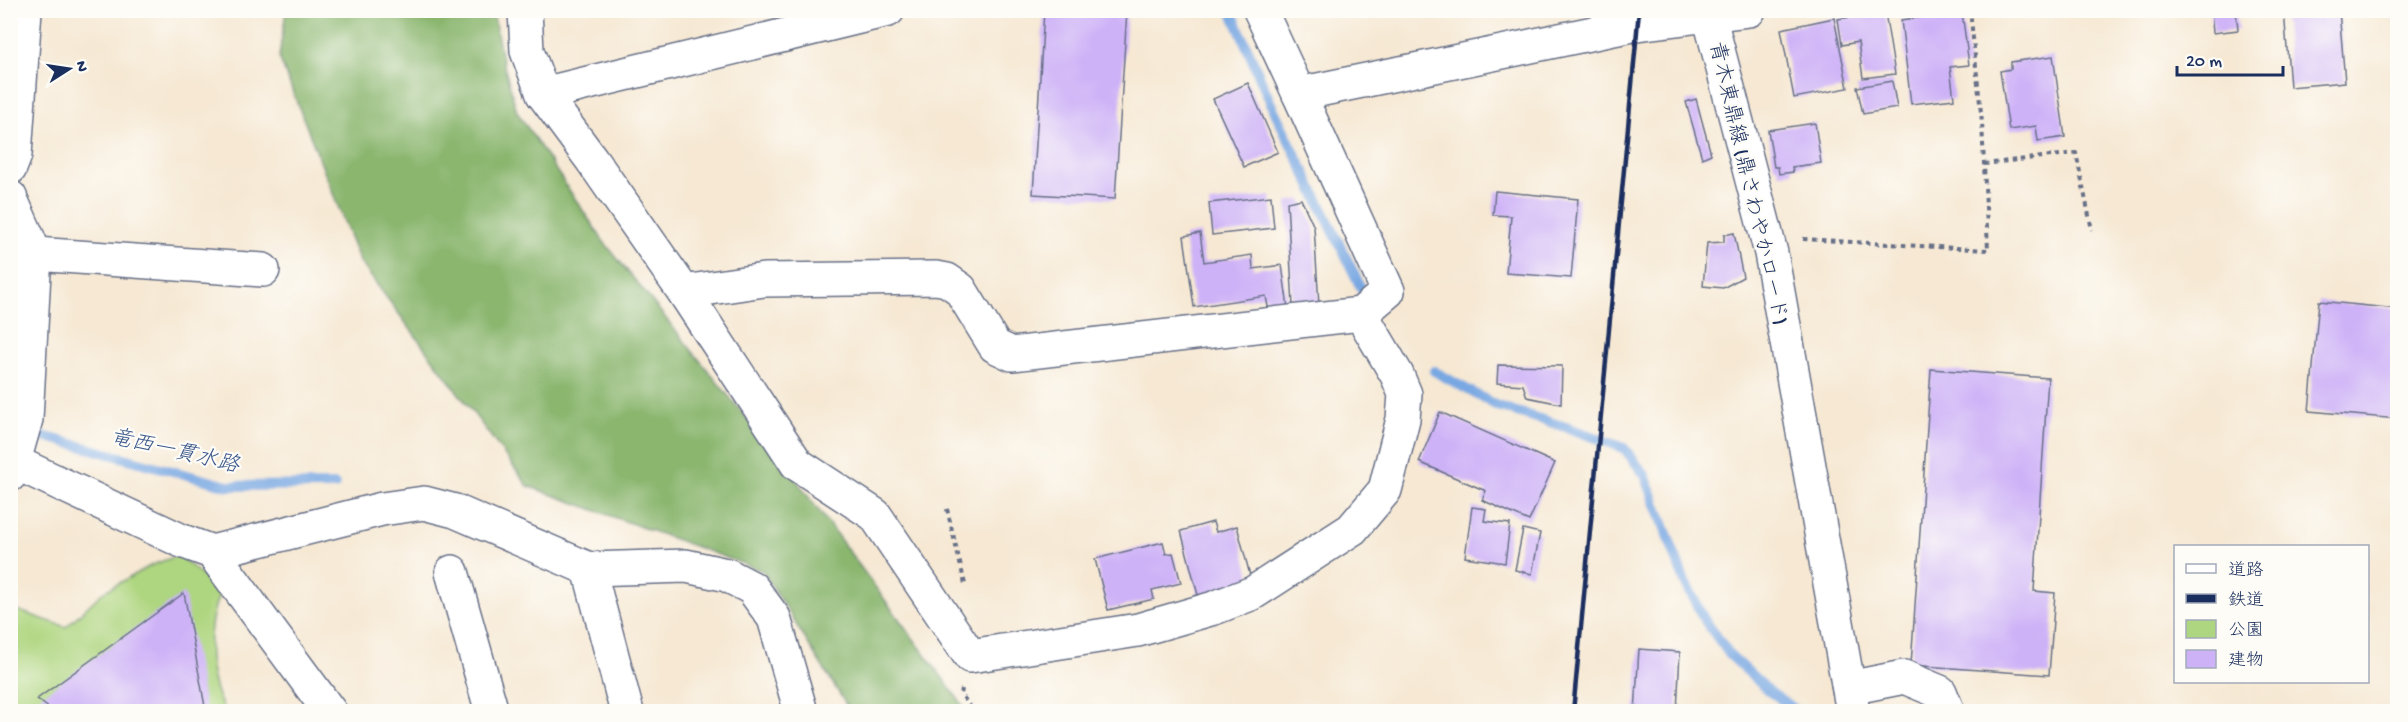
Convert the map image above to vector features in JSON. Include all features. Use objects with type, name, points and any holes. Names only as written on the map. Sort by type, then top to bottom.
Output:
[{"type":"street","points":[[10,168],[15,155],[25,10]]},
{"type":"street","points":[[525,10],[527,51],[543,94],[684,292],[797,464],[874,515],[970,656],[1138,630],[1215,608],[1253,593],[1352,529],[1385,490],[1403,419],[1405,394],[1361,314]]},
{"type":"street","points":[[543,94],[888,10]]},
{"type":"street","points":[[684,292],[764,280],[936,278],[947,280],[960,290],[995,346],[1012,354],[1361,314],[1388,291],[1260,10]]},
{"type":"street","points":[[1709,15],[1749,10]]},
{"type":"street","name":"青木東鼎線 (鼎さわやかロード)","points":[[1299,94],[1637,24],[1709,15],[1771,253],[1851,700]]},
{"type":"street","points":[[10,197],[34,254],[26,419],[12,466],[212,552],[330,711]]},
{"type":"street","points":[[34,254],[263,270]]},
{"type":"street","points":[[212,552],[382,509],[424,503],[455,511],[589,569],[686,566],[727,575],[752,588],[774,618],[801,711]]},
{"type":"street","points":[[589,569],[627,711]]},
{"type":"street","points":[[452,572],[492,711]]},
{"type":"street","points":[[1851,700],[1904,677],[1940,692],[1948,711]]},
{"type":"path","points":[[1771,253],[1798,238],[1988,250],[1984,164],[1970,10]]},
{"type":"path","points":[[1984,164],[2076,153],[2092,230]]},
{"type":"green space","points":[[286,11],[493,11],[501,55],[517,112],[604,242],[791,473],[967,711],[850,711],[763,571],[528,486],[360,262],[279,57]]},
{"type":"green space","points":[[179,555],[220,592],[212,621],[210,652],[214,683],[225,711],[11,712],[11,608],[66,627],[103,592],[152,565]]},
{"type":"building","points":[[1044,10],[1127,10],[1115,199],[1033,194]]},
{"type":"building","points":[[2211,10],[2236,10],[2238,30],[2213,33]]},
{"type":"building","points":[[2284,10],[2339,10],[2345,82],[2290,87]]},
{"type":"building","points":[[1885,12],[1895,74],[1863,78],[1858,42],[1842,45],[1838,19]]},
{"type":"building","points":[[1962,12],[1969,65],[1950,67],[1954,99],[1911,104],[1901,20]]},
{"type":"building","points":[[1834,18],[1848,88],[1794,98],[1781,29]]},
{"type":"building","points":[[2053,56],[2065,137],[2038,141],[2036,126],[2009,130],[2000,71],[2011,69],[2011,62]]},
{"type":"building","points":[[1892,81],[1897,108],[1863,114],[1857,87]]},
{"type":"building","points":[[1248,83],[1278,152],[1244,167],[1213,99]]},
{"type":"building","points":[[1696,99],[1711,154],[1702,158],[1686,102]]},
{"type":"building","points":[[1815,123],[1821,163],[1792,167],[1793,172],[1779,174],[1778,167],[1774,167],[1768,130]]},
{"type":"building","points":[[1495,191],[1578,199],[1571,278],[1506,273],[1511,216],[1493,215]]},
{"type":"building","points":[[1271,196],[1274,228],[1212,235],[1209,203]]},
{"type":"building","points":[[1301,199],[1314,227],[1319,305],[1293,306],[1287,202]]},
{"type":"building","points":[[1200,233],[1204,262],[1252,255],[1253,269],[1282,265],[1289,315],[1270,318],[1266,296],[1194,307],[1184,236]]},
{"type":"building","points":[[1734,233],[1743,277],[1723,288],[1703,286],[1707,243],[1724,242],[1724,235]]},
{"type":"building","points":[[2319,301],[2398,309],[2398,419],[2309,411]]},
{"type":"building","points":[[1498,365],[1562,366],[1561,404],[1527,397],[1523,385],[1497,383]]},
{"type":"building","points":[[1931,369],[2048,378],[2034,591],[2055,593],[2049,675],[1911,665]]},
{"type":"building","points":[[1440,412],[1555,463],[1529,521],[1482,500],[1486,491],[1419,462]]},
{"type":"building","points":[[1472,507],[1486,509],[1484,521],[1510,524],[1505,563],[1465,557]]},
{"type":"building","points":[[1213,522],[1216,532],[1237,526],[1251,579],[1199,599],[1181,531]]},
{"type":"building","points":[[1523,529],[1540,533],[1532,574],[1515,570]]},
{"type":"building","points":[[1163,542],[1166,554],[1173,553],[1181,583],[1152,590],[1154,599],[1108,610],[1095,559]]},
{"type":"building","points":[[184,593],[206,712],[54,712],[37,699]]},
{"type":"building","points":[[1639,649],[1680,652],[1677,712],[1635,712]]},
{"type":"waterway","points":[[1231,10],[1272,106],[1362,290]]},
{"type":"waterway","points":[[1434,371],[1497,406],[1624,448],[1645,475],[1685,582],[1704,619],[1730,655],[1770,692],[1799,712]]},
{"type":"waterway","name":"竜西一貫水路","points":[[43,436],[228,486],[335,485]]},
{"type":"railway","points":[[1573,712],[1639,10]]}]
